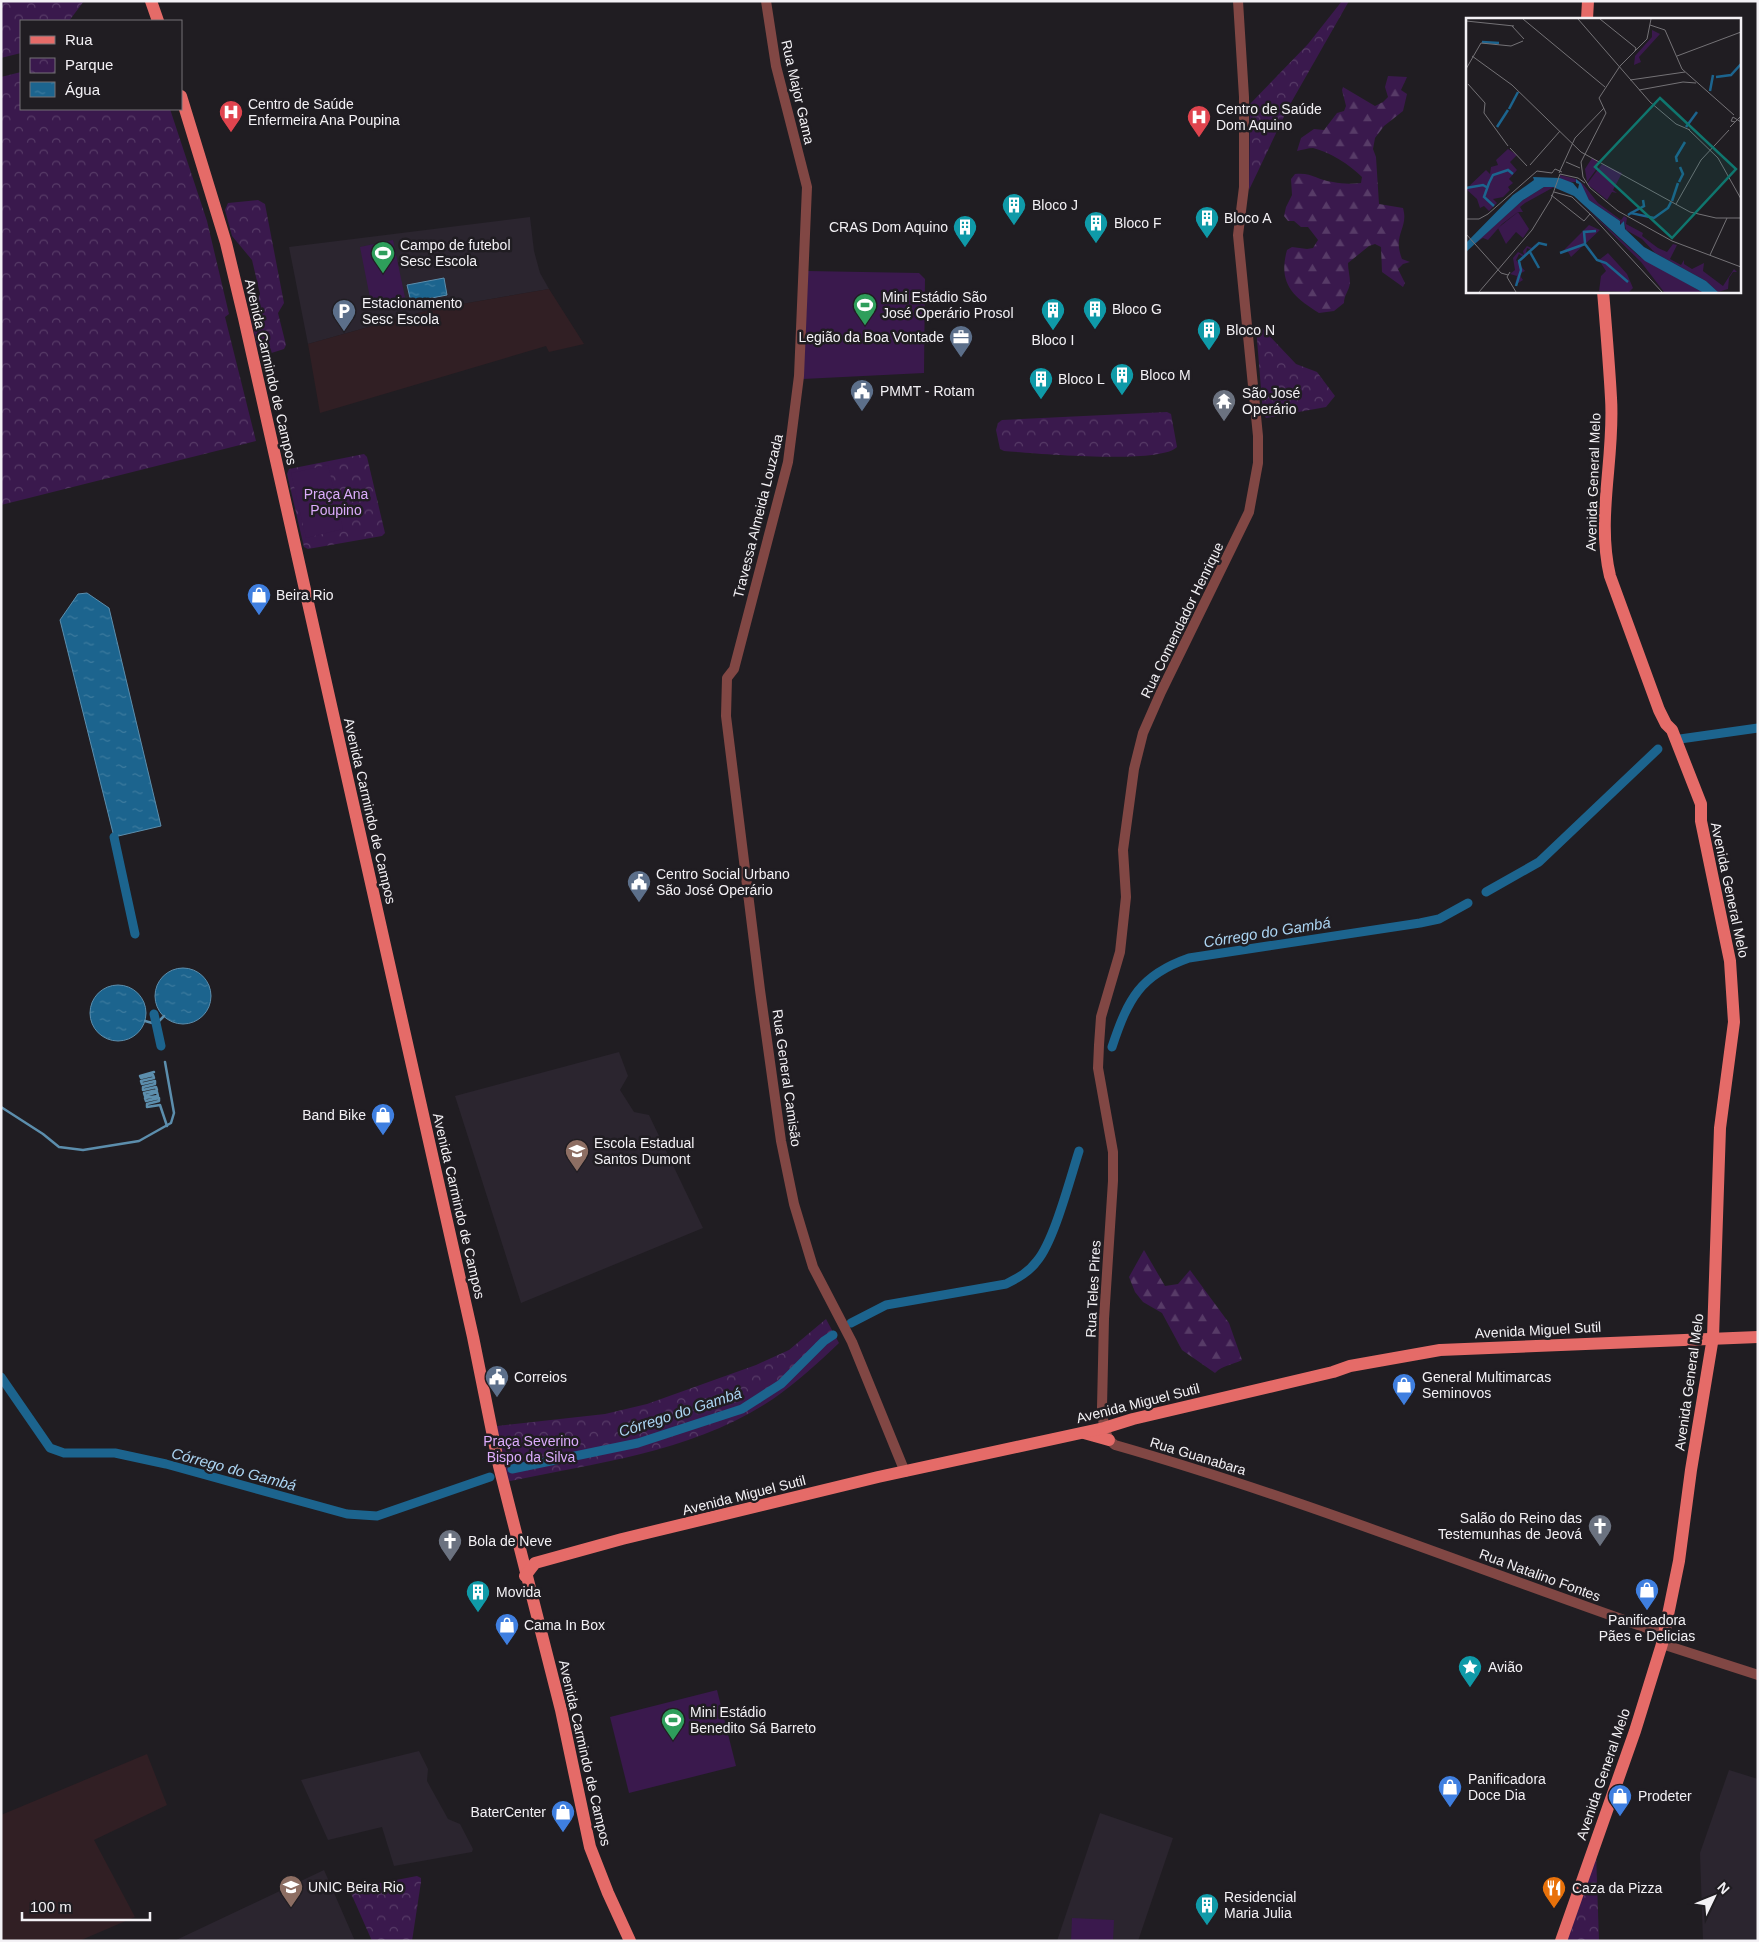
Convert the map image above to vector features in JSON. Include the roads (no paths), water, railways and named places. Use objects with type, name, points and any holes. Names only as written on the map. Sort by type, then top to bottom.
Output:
[{"type":"main road","points":[[151,1],[158,20]]},
{"type":"main road","points":[[1587,18],[1588,1]]},
{"type":"main road","name":"Avenida Carmindo de Campos","points":[[182,99],[221,225],[244,318],[519,1548],[524,1584],[531,1597],[561,1710],[590,1847],[630,1941]]},
{"type":"main road","name":"Avenida General Melo","points":[[1561,1941],[1635,1731],[1663,1639],[1679,1560],[1691,1470],[1713,1338],[1720,1128],[1734,1022],[1730,961],[1700,812],[1692,803],[1666,731],[1666,724],[1610,576],[1606,559],[1604,536],[1611,398],[1603,292]]},
{"type":"main road","name":"Avenida Miguel Sutil","points":[[531,1567],[622,1539],[878,1477],[1104,1428],[1132,1419],[1334,1372],[1350,1366],[1440,1350],[1758,1337]]},
{"type":"main road","points":[[1082,1432],[1109,1440]]},
{"type":"main road","points":[[519,1548],[531,1567],[524,1584]]},
{"type":"main road","name":"Avenida Carmindo de Campos","points":[[531,1567],[531,1597]]},
{"type":"street","name":"Rua Major Gama","points":[[766,1],[776,66],[807,187]]},
{"type":"street","name":"Rua Comendador Henrique","points":[[1113,1152],[1098,1068],[1099,1045],[1102,1017],[1120,952],[1126,897],[1123,850],[1134,769],[1143,733],[1161,692],[1249,512],[1258,462],[1258,436],[1238,235],[1244,188],[1244,97],[1238,1]]},
{"type":"street","name":"Travessa Almeida Louzada","points":[[734,669],[788,462],[797,408],[807,187]]},
{"type":"street","name":"Rua General Camisão","points":[[734,669],[727,678],[726,716],[781,1141],[794,1204],[813,1267],[852,1342],[906,1472]]},
{"type":"street","name":"Rua Teles Pires","points":[[1104,1428],[1102,1407],[1104,1319],[1113,1181],[1113,1152]]},
{"type":"street","points":[[1104,1428],[1109,1440]]},
{"type":"street","name":"Rua Guanabara","points":[[1109,1440],[1115,1445],[1203,1470],[1293,1500]]},
{"type":"street","name":"Rua Natalino Fontes","points":[[1293,1500],[1518,1583],[1758,1675]]},
{"type":"water","points":[[444,278],[447,295],[411,302],[407,285]]},
{"type":"water","points":[[87,593],[109,608],[161,826],[114,837],[60,620],[78,594]]},
{"type":"water","points":[[183,968],[194,970],[203,976],[209,985],[211,996],[209,1007],[203,1016],[194,1022],[183,1024],[172,1022],[163,1016],[157,1007],[155,996],[157,985],[163,976],[172,970]]},
{"type":"water","points":[[118,985],[129,987],[138,993],[144,1002],[146,1013],[144,1024],[138,1033],[129,1039],[118,1041],[107,1039],[98,1033],[92,1024],[90,1013],[92,1002],[98,993],[107,987]]},
{"type":"waterway","name":"Córrego do Gambá","points":[[1680,739],[1758,728]]},
{"type":"waterway","name":"Córrego do Gambá","points":[[1486,892],[1539,862],[1658,749]]},
{"type":"waterway","points":[[114,837],[135,934]]},
{"type":"waterway","name":"Córrego do Gambá","points":[[1112,1047],[1130,1002],[1138,991],[1159,972],[1189,958],[1420,923],[1439,919],[1468,903]]},
{"type":"waterway","points":[[154,1014],[161,1046]]},
{"type":"waterway","points":[[145,1021],[156,1024],[164,1016]]},
{"type":"waterway","points":[[1,1107],[43,1134],[59,1147],[83,1150],[139,1141],[171,1123],[174,1113],[165,1062]]},
{"type":"waterway","points":[[154,1072],[140,1076],[141,1078],[153,1075],[154,1078],[141,1081],[142,1084],[155,1081],[155,1084],[143,1087],[143,1090],[156,1087],[157,1090],[144,1093],[145,1096],[157,1092],[158,1096],[145,1098],[146,1101],[159,1098],[159,1101],[147,1104],[147,1107],[160,1105],[167,1126]]},
{"type":"waterway","name":"Córrego do Gambá","points":[[851,1323],[886,1305],[1006,1284],[1027,1272],[1037,1261],[1049,1239],[1061,1209],[1079,1151]]},
{"type":"waterway","name":"Córrego do Gambá","points":[[512,1469],[638,1443],[742,1409],[781,1384],[824,1341],[833,1335]]},
{"type":"waterway","name":"Córrego do Gambá","points":[[1,1377],[50,1448],[64,1453],[115,1453],[166,1464],[347,1514],[377,1516],[490,1477]]},
{"type":"place","name":"Centro de Saúde Enfermeira Ana Poupina","points":[[231,133]]},
{"type":"place","name":"Centro de Saúde Dom Aquino","points":[[1199,138]]},
{"type":"place","name":"Bloco J","points":[[1014,226]]},
{"type":"place","name":"Bloco A","points":[[1207,239]]},
{"type":"place","name":"Bloco F","points":[[1096,244]]},
{"type":"place","name":"CRAS Dom Aquino","points":[[965,248]]},
{"type":"place","name":"Campo de futebol Sesc Escola","points":[[383,274]]},
{"type":"place","name":"Mini Estádio São José Operário Prosol","points":[[865,326]]},
{"type":"place","name":"Bloco G","points":[[1095,330]]},
{"type":"place","name":"Bloco I","points":[[1053,331]]},
{"type":"place","name":"Estacionamento Sesc Escola","points":[[344,332]]},
{"type":"place","name":"Bloco N","points":[[1209,351]]},
{"type":"place","name":"Legião da Boa Vontade","points":[[961,358]]},
{"type":"place","name":"Bloco M","points":[[1122,396]]},
{"type":"place","name":"Bloco L","points":[[1041,400]]},
{"type":"place","name":"PMMT - Rotam","points":[[862,412]]},
{"type":"place","name":"São José Operário","points":[[1224,422]]},
{"type":"place","name":"Beira Rio","points":[[259,616]]},
{"type":"place","name":"Centro Social Urbano São José Operário","points":[[639,903]]},
{"type":"place","name":"Band Bike","points":[[383,1136]]},
{"type":"place","name":"Escola Estadual Santos Dumont","points":[[577,1172]]},
{"type":"place","name":"Correios","points":[[497,1398]]},
{"type":"place","name":"General Multimarcas Seminovos","points":[[1404,1406]]},
{"type":"place","name":"Salão do Reino das Testemunhas de Jeová","points":[[1600,1547]]},
{"type":"place","name":"Bola de Neve","points":[[450,1562]]},
{"type":"place","name":"Panificadora Pães e Delicias","points":[[1647,1611]]},
{"type":"place","name":"Movida","points":[[478,1613]]},
{"type":"place","name":"Cama In Box","points":[[507,1646]]},
{"type":"place","name":"Avião","points":[[1470,1688]]},
{"type":"place","name":"Mini Estádio Benedito Sá Barreto","points":[[673,1741]]},
{"type":"place","name":"Panificadora Doce Dia","points":[[1450,1808]]},
{"type":"place","name":"Prodeter","points":[[1620,1817]]},
{"type":"place","name":"BaterCenter","points":[[563,1833]]},
{"type":"place","name":"UNIC Beira Rio","points":[[291,1908]]},
{"type":"place","name":"Caza da Pizza","points":[[1554,1909]]},
{"type":"place","name":"Residencial Maria Julia","points":[[1207,1926]]},
{"type":"park label","name":"Praça Ana Poupino","points":[[336,502]]},
{"type":"park label","name":"Praça Severino Bispo da Silva","points":[[531,1449]]}]
